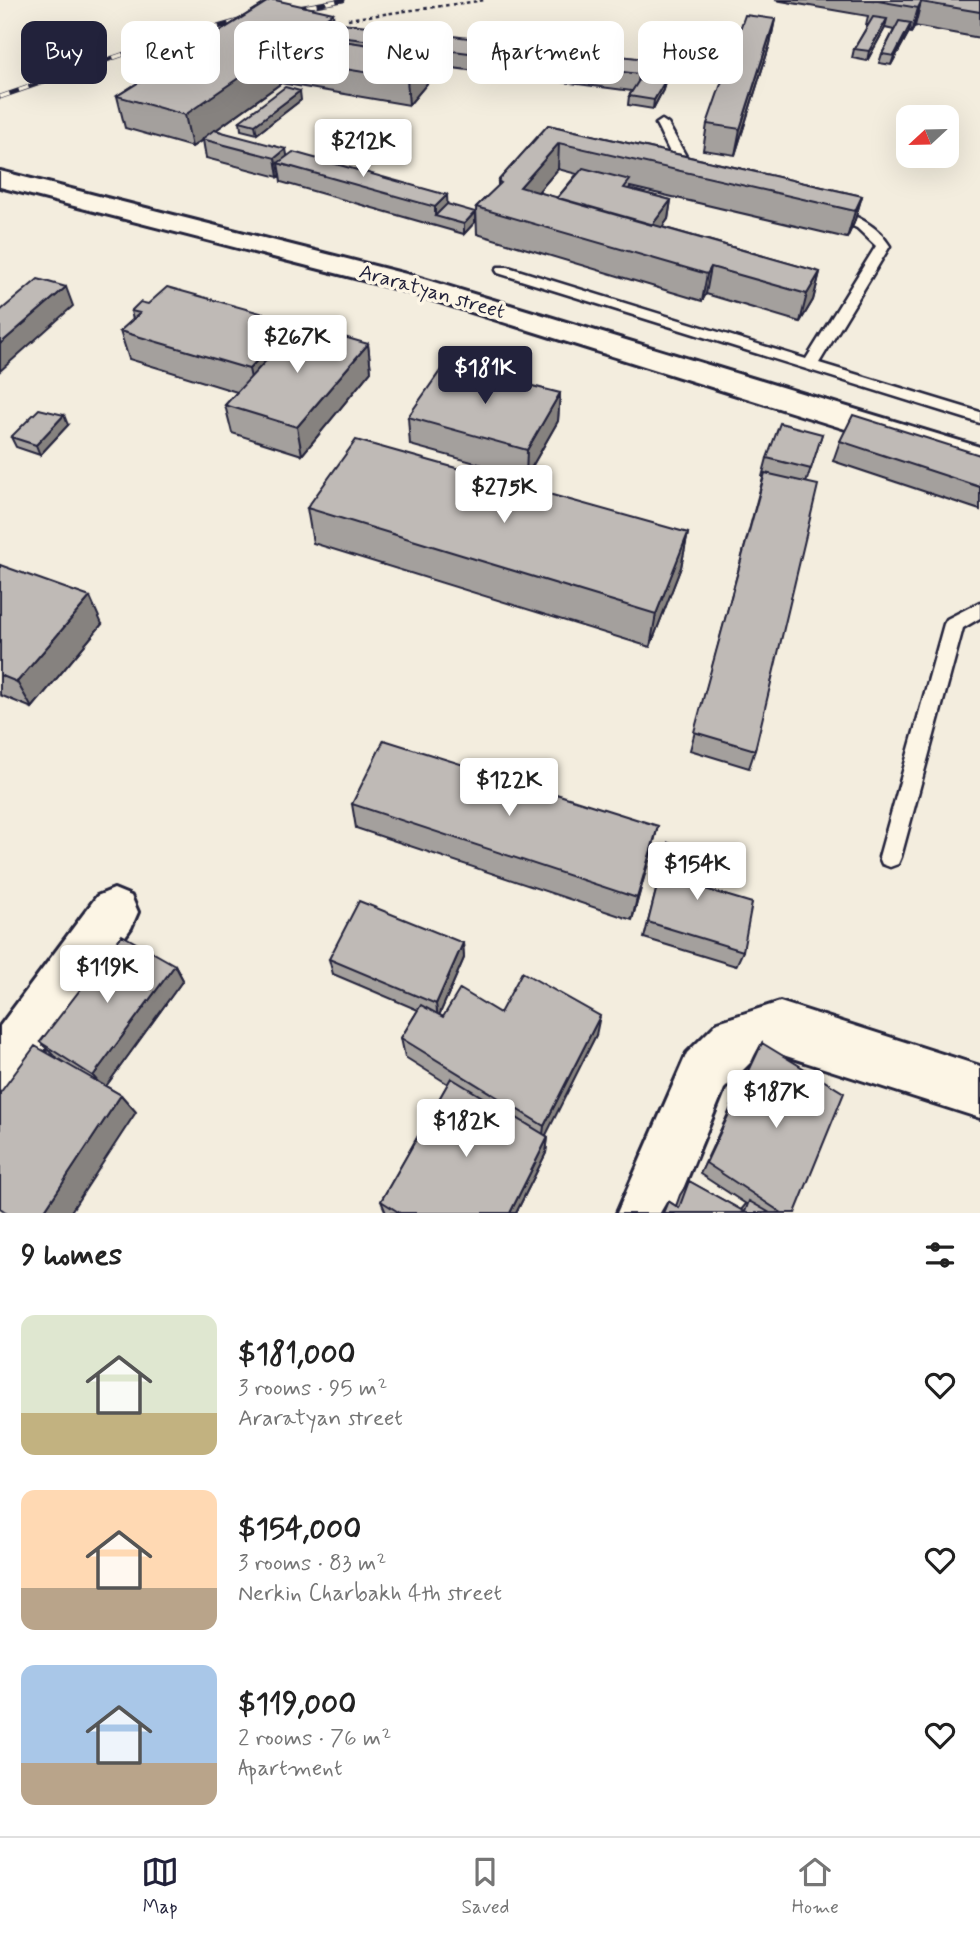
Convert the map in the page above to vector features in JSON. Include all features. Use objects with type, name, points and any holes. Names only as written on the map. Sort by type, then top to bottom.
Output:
[{"type":"main road","name":"Araratyan street","points":[[0,179],[404,282],[980,459]]},
{"type":"main road","points":[[0,1069],[114,912]]},
{"type":"main road","points":[[645,1213],[705,1071],[736,1040],[780,1028],[980,1091]]},
{"type":"lane","points":[[662,124],[687,169],[706,179]]},
{"type":"lane","points":[[810,364],[883,246],[878,236],[850,218],[823,211]]},
{"type":"lane","points":[[503,270],[980,418]]},
{"type":"lane","points":[[890,856],[954,624],[980,609]]},
{"type":"path","points":[[348,19],[485,0]]},
{"type":"building","points":[[270,0],[333,13],[321,21],[237,21]]},
{"type":"building","points":[[872,0],[980,0],[980,12],[921,2],[918,8]]},
{"type":"building","points":[[745,15],[775,19],[740,129],[707,124],[721,84],[743,84]]},
{"type":"building","points":[[873,17],[887,19],[869,51],[854,49]]},
{"type":"building","points":[[899,21],[911,23],[894,56],[882,54]]},
{"type":"building","points":[[234,23],[234,81],[185,115],[117,96],[136,84],[220,84],[220,31]]},
{"type":"building","points":[[349,24],[363,25],[363,40],[349,38]]},
{"type":"building","points":[[453,36],[467,38],[467,53],[453,51]]},
{"type":"building","points":[[349,42],[363,44],[363,72],[349,70]]},
{"type":"building","points":[[624,56],[638,58],[638,74],[624,72]]},
{"type":"building","points":[[638,82],[638,84],[663,84],[654,100],[629,96]]},
{"type":"building","points":[[285,87],[300,91],[255,125],[240,121]]},
{"type":"building","points":[[548,125],[862,196],[855,211],[559,143],[520,187],[820,272],[807,294],[711,267],[707,274],[476,207],[501,183],[498,181]]},
{"type":"building","points":[[214,130],[286,149],[275,158],[202,139]]},
{"type":"building","points":[[293,152],[447,195],[435,207],[278,163]]},
{"type":"building","points":[[583,168],[630,180],[624,188],[671,200],[652,225],[557,198]]},
{"type":"building","points":[[447,204],[475,212],[464,224],[435,216]]},
{"type":"building","points":[[38,279],[66,287],[0,344],[0,311]]},
{"type":"building","points":[[167,287],[293,322],[249,369],[120,331],[140,313],[131,311],[140,302],[148,304]]},
{"type":"building","points":[[300,324],[368,344],[297,427],[225,405]]},
{"type":"building","points":[[445,364],[560,393],[527,450],[408,417]]},
{"type":"building","points":[[39,409],[64,415],[36,445],[11,437]]},
{"type":"building","points":[[853,415],[980,455],[980,487],[840,441]]},
{"type":"building","points":[[780,423],[822,434],[811,469],[767,458]]},
{"type":"building","points":[[356,440],[688,533],[656,614],[307,508]]},
{"type":"building","points":[[765,473],[818,485],[755,750],[694,732]]},
{"type":"building","points":[[0,565],[90,597],[17,682],[0,675]]},
{"type":"building","points":[[384,740],[658,826],[637,898],[352,804]]},
{"type":"building","points":[[668,843],[710,855],[702,888],[752,903],[743,951],[648,922]]},
{"type":"building","points":[[359,901],[463,943],[436,1004],[329,959]]},
{"type":"building","points":[[122,935],[175,965],[93,1076],[40,1042]]},
{"type":"building","points":[[522,972],[600,1016],[544,1126],[401,1038],[421,1005],[443,1017],[460,989],[500,1013]]},
{"type":"building","points":[[762,1043],[844,1093],[795,1213],[782,1213],[706,1163]]},
{"type":"building","points":[[35,1046],[121,1095],[43,1213],[7,1213],[0,1208],[0,1093]]},
{"type":"building","points":[[451,1078],[548,1137],[510,1213],[400,1213],[381,1201]]},
{"type":"building","points":[[689,1181],[745,1212],[749,1201],[770,1213],[663,1213],[668,1201],[679,1208]]},
{"type":"railway","points":[[287,10],[343,0]]},
{"type":"railway","points":[[0,97],[133,51],[253,17]]}]
